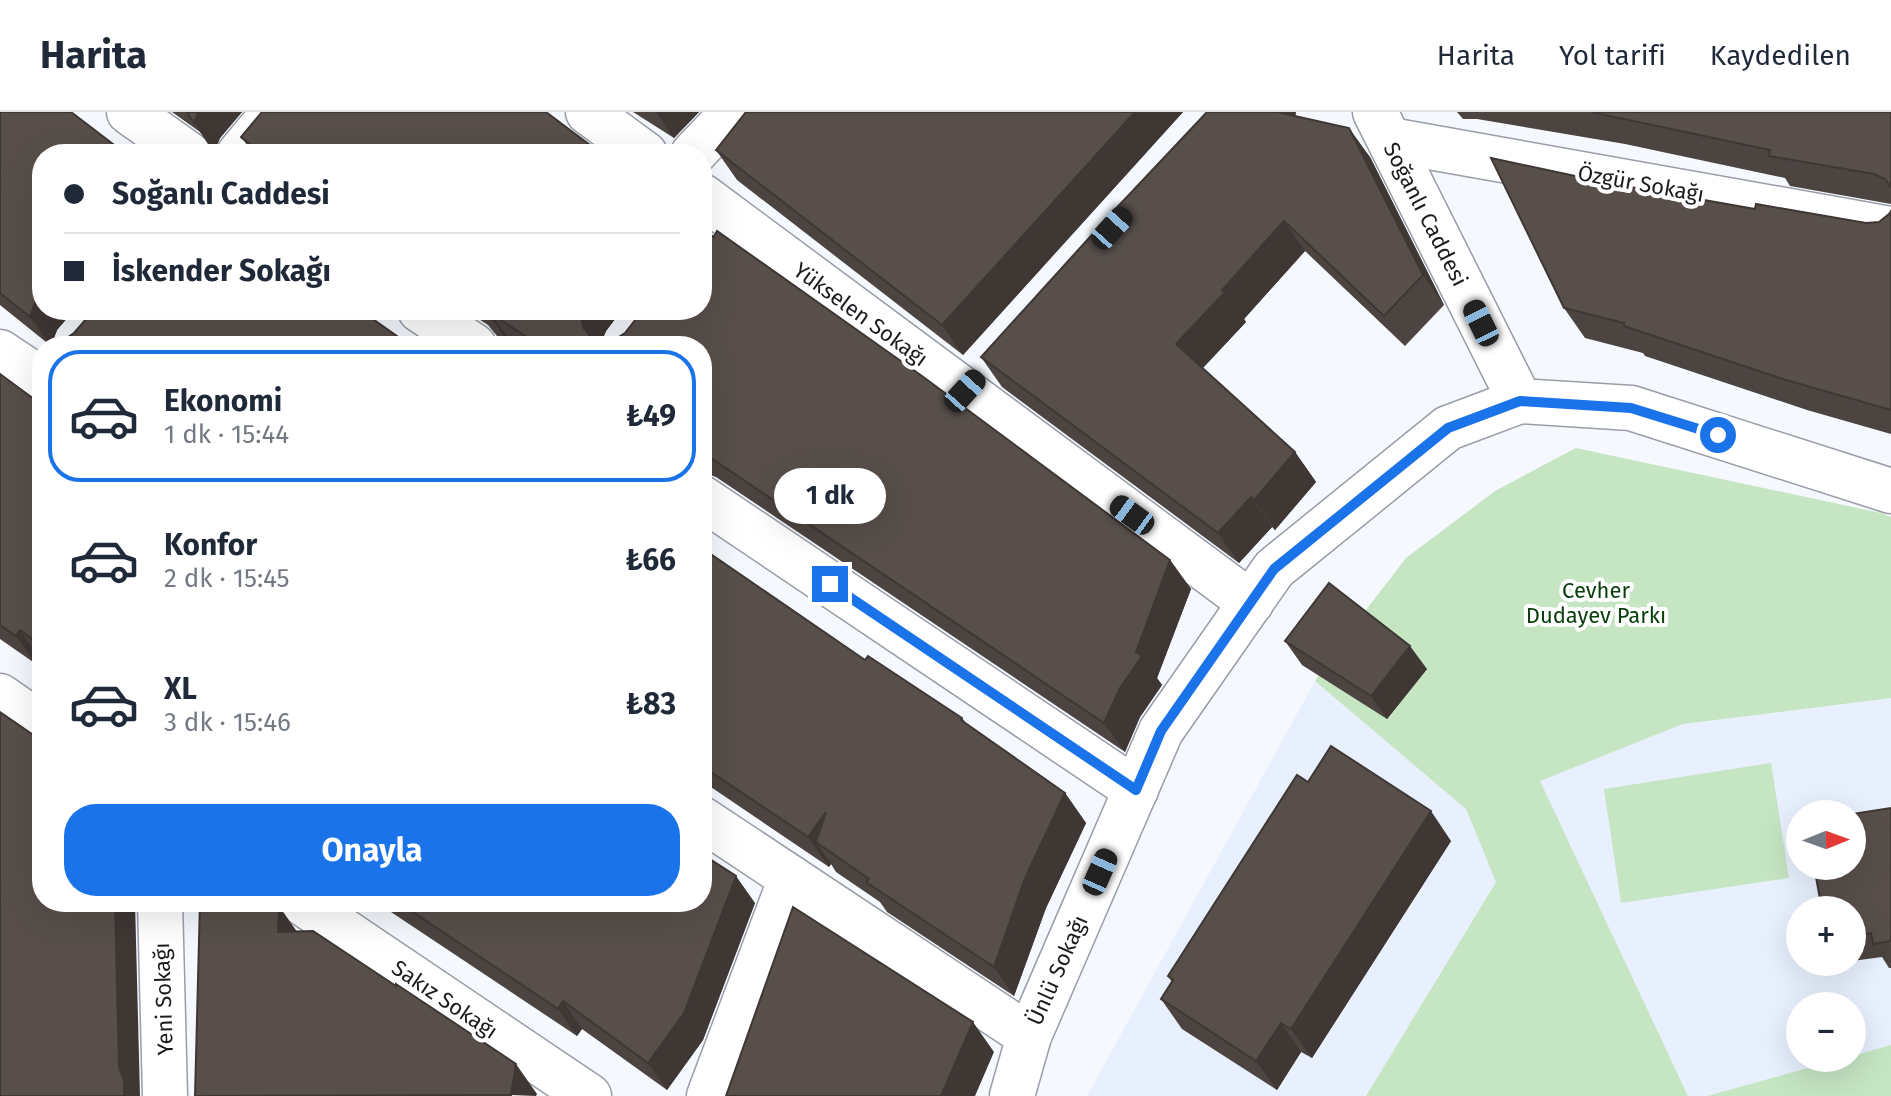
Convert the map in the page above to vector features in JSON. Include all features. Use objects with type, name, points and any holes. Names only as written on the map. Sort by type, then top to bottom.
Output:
[{"type":"street","points":[[129,112],[174,144]]},
{"type":"street","points":[[247,144],[274,112]]},
{"type":"street","points":[[588,112],[631,144]]},
{"type":"street","points":[[703,144],[733,112]]},
{"type":"street","name":"Özgür Sokağı","points":[[1382,126],[1891,229]]},
{"type":"street","name":"Soğanlı Caddesi","points":[[1382,126],[1520,401]]},
{"type":"street","name":"Yükselen Sokağı","points":[[712,221],[965,391],[1251,603]]},
{"type":"street","points":[[435,320],[459,336]]},
{"type":"street","points":[[0,352],[32,373]]},
{"type":"street","points":[[965,391],[996,356]]},
{"type":"street","points":[[1520,401],[1631,408],[1891,491]]},
{"type":"street","name":"Ünlü Sokağı","points":[[1012,1096],[1029,1036],[1161,731],[1274,569],[1448,428],[1520,401]]},
{"type":"street","points":[[712,505],[1136,790]]},
{"type":"street","points":[[0,696],[32,718]]},
{"type":"street","points":[[712,826],[1029,1036]]},
{"type":"street","points":[[709,1096],[791,878]]},
{"type":"street","name":"Yeni Sokağı","points":[[160,912],[165,1096]]},
{"type":"street","name":"Sakız Sokağı","points":[[316,912],[589,1096]]},
{"type":"shaded area","points":[[1315,681],[1466,809],[1496,882],[1366,1096],[1087,1096]]},
{"type":"shaded area","points":[[1891,698],[1891,1045],[1866,1052],[1866,992],[1786,992],[1786,1072],[1794,1072],[1707,1096],[1688,1096],[1539,781],[1683,724]]},
{"type":"green space","name":"Cevher Dudayev Parkı","points":[[1576,448],[1891,517],[1891,698],[1683,724],[1540,781],[1688,1096],[1366,1096],[1496,882],[1466,809],[1315,681],[1406,558],[1495,491]]},
{"type":"green space","points":[[1771,763],[1786,859],[1786,878],[1621,903],[1604,789]]},
{"type":"green space","points":[[1891,1045],[1891,1096],[1707,1096],[1794,1072],[1866,1072],[1866,1052]]},
{"type":"building","points":[[0,112],[71,112],[113,144],[32,144],[30,317],[0,293]]},
{"type":"building","points":[[187,112],[198,112],[194,123]]},
{"type":"building","points":[[262,112],[546,112],[589,144],[250,144],[241,137]]},
{"type":"building","points":[[746,112],[1135,112],[942,325],[716,150]]},
{"type":"building","points":[[1207,112],[1277,112],[1349,128],[1423,275],[1384,316],[1284,221],[1222,290],[1225,292],[1176,344],[1295,452],[1254,500],[1251,497],[1218,533],[981,357]]},
{"type":"building","points":[[1591,112],[1891,112],[1891,187],[1885,179],[1874,174],[1769,156],[1770,150]]},
{"type":"building","points":[[1491,158],[1755,209],[1756,204],[1866,223],[1879,222],[1891,211],[1891,410],[1786,380],[1624,326],[1624,323],[1564,308]]},
{"type":"building","points":[[717,231],[922,376],[1170,560],[1136,652],[1142,656],[1120,688],[1104,723],[712,459],[712,336],[620,336],[635,320],[712,320],[712,236]]},
{"type":"building","points":[[85,320],[374,320],[397,336],[70,336]]},
{"type":"building","points":[[500,320],[582,320],[590,336],[525,336]]},
{"type":"building","points":[[0,374],[32,398],[32,639],[20,630],[16,636],[0,625]]},
{"type":"building","points":[[712,555],[865,660],[868,656],[962,718],[1065,793],[1025,878],[994,967],[866,882],[869,879],[816,842],[826,812],[808,837],[712,773]]},
{"type":"building","points":[[1329,583],[1410,646],[1371,696],[1285,641]]},
{"type":"building","points":[[0,712],[32,734],[32,912],[115,912],[119,1067],[124,1081],[124,1096],[0,1096]]},
{"type":"building","points":[[1331,746],[1431,811],[1291,1029],[1281,1023],[1256,1061],[1161,999],[1173,980],[1168,976],[1297,775],[1308,782]]},
{"type":"building","points":[[1891,808],[1891,941],[1873,944],[1871,933],[1866,934],[1866,896],[1819,896],[1817,880],[1866,880],[1866,812]]},
{"type":"building","points":[[712,860],[736,876],[684,1013],[648,1063],[563,1001],[558,1009],[413,912],[712,912]]},
{"type":"building","points":[[793,907],[973,1022],[941,1096],[726,1096]]},
{"type":"building","points":[[200,912],[279,912],[278,932],[313,931],[516,1064],[511,1095],[195,1096]]},
{"type":"route","points":[[830,584],[1136,790],[1161,731],[1274,569],[1448,428],[1520,401],[1631,408],[1718,435]]}]
